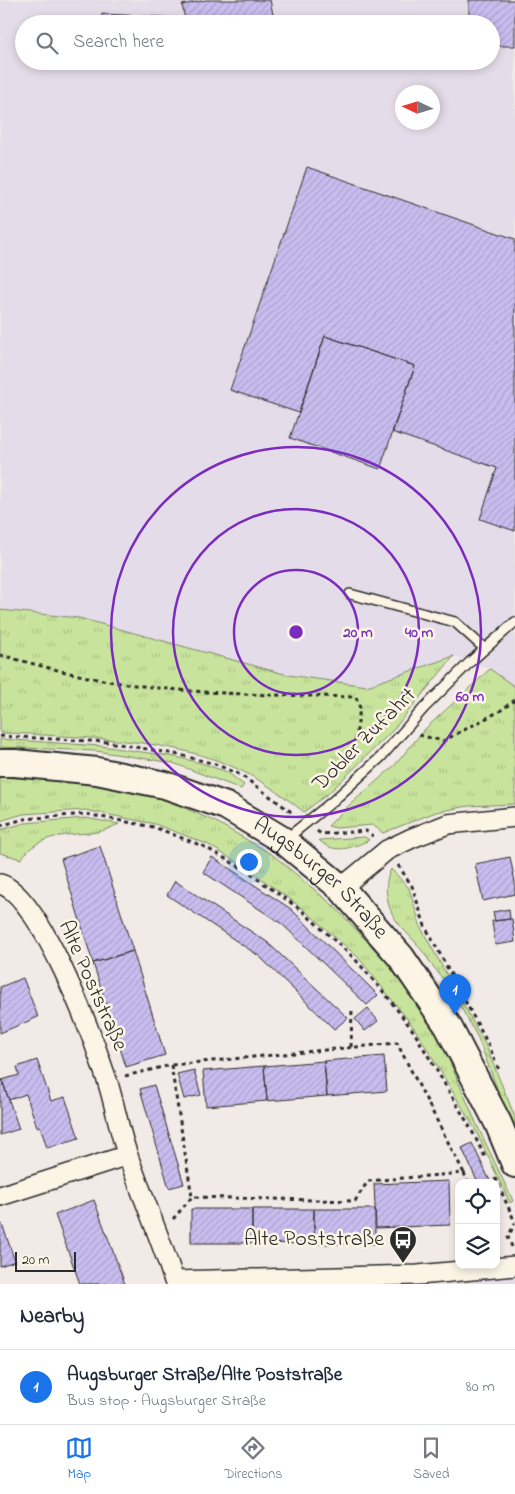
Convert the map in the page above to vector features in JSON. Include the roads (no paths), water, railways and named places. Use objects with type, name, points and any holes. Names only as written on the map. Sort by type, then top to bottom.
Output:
[{"type":"main road","name":"Augsburger Straße","points":[[0,763],[97,771],[165,785],[226,806],[284,841],[341,888],[401,957],[448,1026],[498,1123],[503,1168]]},
{"type":"street","points":[[341,888],[387,850],[448,824],[515,816]]},
{"type":"street","name":"Alte Poststraße","points":[[0,884],[6,885],[24,902],[48,938],[73,990],[107,1080],[128,1155],[174,1283],[418,1275],[515,1266]]},
{"type":"street","points":[[0,1196],[128,1155]]},
{"type":"lane","points":[[350,594],[454,622],[484,648]]},
{"type":"lane","name":"Dobler Zufahrt","points":[[284,841],[333,801],[382,757],[404,731],[470,662],[515,622]]},
{"type":"place","name":"Augsburger Straße/Alte Poststraße","points":[[455,1015]]},
{"type":"place","name":"Alte Poststraße","points":[[403,1264]]}]
